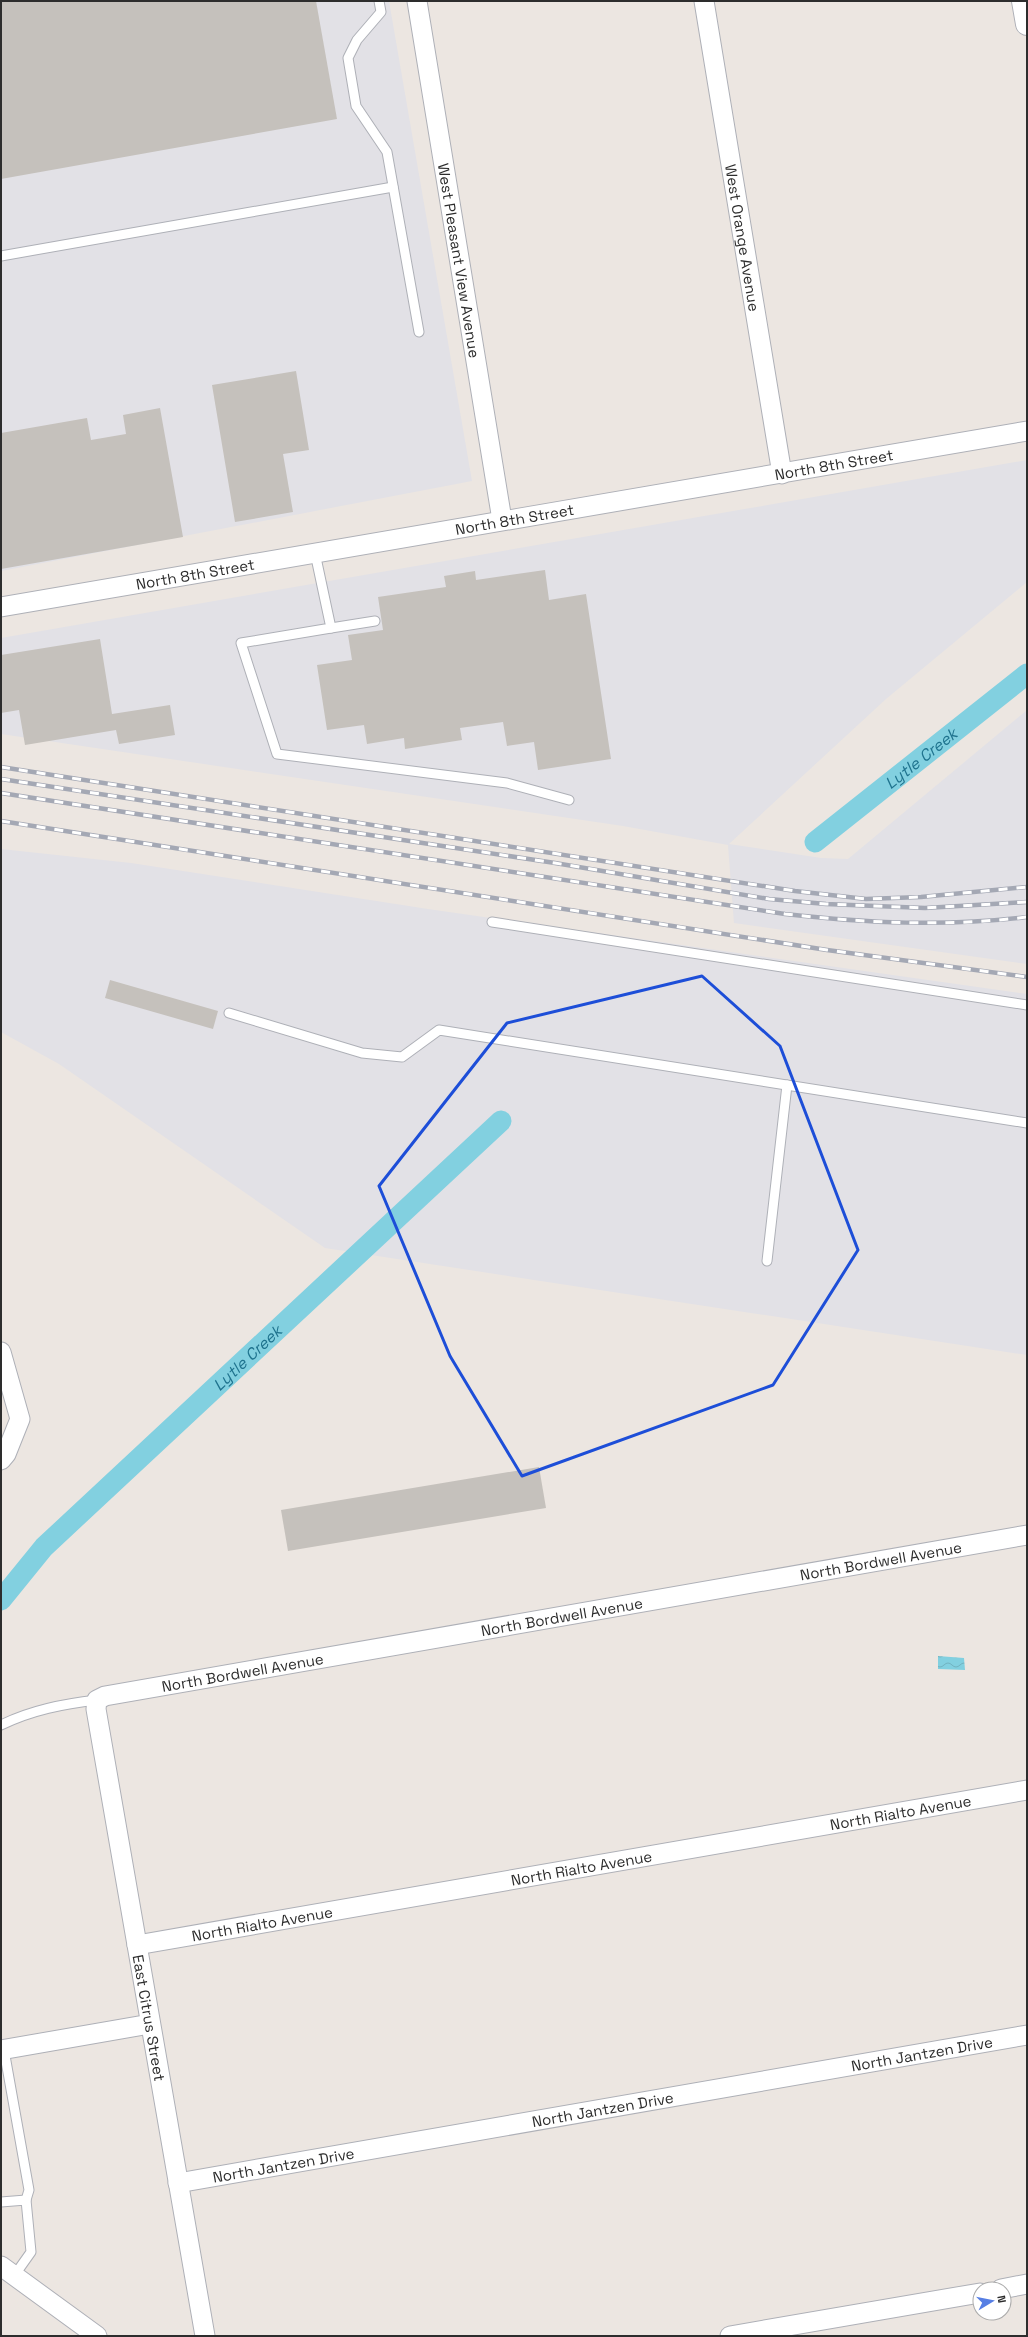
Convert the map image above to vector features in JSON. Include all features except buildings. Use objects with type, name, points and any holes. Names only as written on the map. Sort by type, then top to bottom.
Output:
[{"type":"street","name":"West Pleasant View Avenue","points":[[416,1],[502,520]]},
{"type":"street","name":"West Orange Avenue","points":[[704,1],[782,474]]},
{"type":"street","points":[[1023,1],[1027,24]]},
{"type":"street","name":"North 8th Street","points":[[1,607],[1027,431]]},
{"type":"street","points":[[1,1352],[20,1419],[6,1454],[1,1460]]},
{"type":"street","name":"North Bordwell Avenue","points":[[97,1700],[106,1696],[1027,1535]]},
{"type":"street","name":"East Citrus Street","points":[[97,1700],[96,1709],[205,2336]]},
{"type":"street","name":"North Rialto Avenue","points":[[137,1945],[1027,1790]]},
{"type":"street","points":[[3,2050],[150,2024]]},
{"type":"street","name":"North Jantzen Drive","points":[[178,2183],[1027,2035]]},
{"type":"street","points":[[8,2271],[97,2336]]},
{"type":"street","points":[[1012,2287],[1027,2284]]},
{"type":"street","points":[[730,2336],[972,2294]]},
{"type":"lane","points":[[379,1],[381,12],[357,40],[348,58],[356,106],[387,152],[419,332]]},
{"type":"lane","points":[[1,256],[393,187]]},
{"type":"lane","points":[[315,553],[331,628]]},
{"type":"lane","points":[[375,621],[241,643],[277,754],[507,783],[569,800]]},
{"type":"lane","points":[[492,922],[1027,1005]]},
{"type":"lane","points":[[228,1013],[362,1053],[402,1057],[439,1030],[1027,1123]]},
{"type":"lane","points":[[767,1261],[787,1085]]},
{"type":"lane","points":[[1,1725],[24,1714],[64,1703],[97,1700]]},
{"type":"lane","points":[[3,2050],[29,2190],[26,2200],[31,2252],[8,2271]]},
{"type":"lane","points":[[1,2202],[26,2200]]},
{"type":"highlighted area","points":[[702,976],[780,1046],[858,1250],[773,1385],[522,1476],[450,1356],[379,1186],[507,1023]]},
{"type":"shaded area","points":[[1,1],[389,1],[472,481],[1,571]]},
{"type":"shaded area","points":[[1027,460],[1027,582],[886,699],[729,844],[821,858],[848,859],[1027,710],[1027,964],[734,923],[728,845],[623,826],[1,734],[1,638]]},
{"type":"shaded area","points":[[1,849],[131,863],[428,909],[1027,994],[1027,1355],[325,1248],[59,1064],[1,1032]]},
{"type":"water","points":[[938,1656],[964,1658],[965,1670],[938,1669]]},
{"type":"waterway","name":"Lytle Creek","points":[[815,842],[1027,674]]},
{"type":"waterway","name":"Lytle Creek","points":[[1,1600],[44,1547],[501,1121]]},
{"type":"railway","points":[[1,767],[795,891],[866,899],[921,897],[1027,887]]},
{"type":"railway","points":[[1,779],[555,863],[769,899],[826,904],[925,908],[1027,902]]},
{"type":"railway","points":[[1,793],[785,914],[846,920],[906,923],[966,922],[1027,917]]},
{"type":"railway","points":[[1,821],[827,950],[1027,977]]}]
